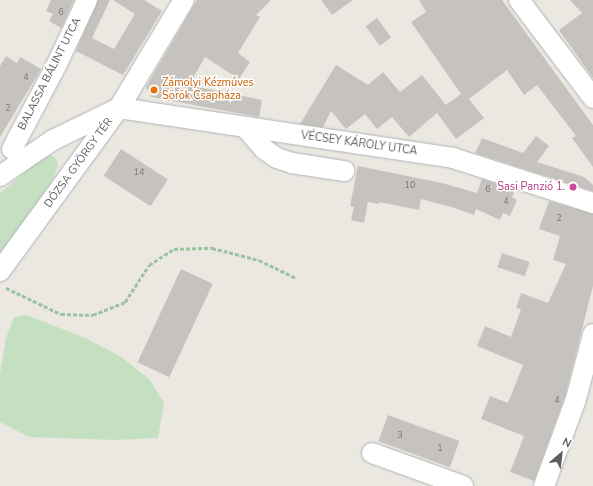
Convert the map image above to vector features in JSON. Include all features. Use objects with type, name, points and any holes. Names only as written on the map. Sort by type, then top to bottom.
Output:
[{"type":"street","name":"BALASSA BÁLINT UTCA","points":[[2,174],[6,145],[56,66],[87,0]]},
{"type":"street","points":[[119,108],[184,0]]},
{"type":"street","points":[[519,0],[593,98]]},
{"type":"street","name":"VÉCSEY KÁROLY UTCA","points":[[119,108],[453,158],[593,203]]},
{"type":"street","name":"DÓZSA GYÖRGY TÉR","points":[[2,174],[53,140],[119,108]]},
{"type":"street","name":"DÓZSA GYÖRGY TÉR","points":[[0,271],[119,108]]},
{"type":"street","points":[[245,127],[264,149],[277,158],[292,163],[344,171]]},
{"type":"street","points":[[544,486],[576,399],[593,334]]},
{"type":"street","points":[[372,453],[463,486]]},
{"type":"path","points":[[0,285],[61,314],[93,315],[125,302],[149,265],[174,248],[212,248],[259,260],[296,278]]},
{"type":"green space","points":[[51,155],[57,159],[58,165],[52,182],[0,253],[0,193],[40,160]]},
{"type":"green space","points":[[27,315],[85,338],[120,356],[149,379],[164,403],[158,438],[116,440],[29,437],[0,422],[0,374],[6,338],[14,317]]},
{"type":"building","points":[[51,0],[74,0],[61,28],[49,21],[53,14],[46,11]]},
{"type":"building","points":[[98,0],[110,0],[92,38],[114,49],[135,14],[113,0],[144,0],[162,11],[123,75],[76,51]]},
{"type":"building","points":[[197,0],[271,0],[256,15],[260,17],[238,53],[250,62],[239,79],[205,57],[189,85],[262,100],[259,117],[151,97],[146,87]]},
{"type":"building","points":[[321,0],[353,0],[332,15]]},
{"type":"building","points":[[419,0],[502,0],[593,125],[593,167],[572,138],[576,136],[537,85],[524,95],[507,70],[469,99],[484,118],[456,139],[437,113],[409,137],[392,117],[377,129],[365,114],[346,129],[331,111],[323,127],[300,124],[336,65],[368,85],[383,72],[400,92],[422,75],[446,105],[461,94],[411,22],[426,12]]},
{"type":"building","points":[[570,0],[593,0],[593,78],[559,30],[582,13]]},
{"type":"building","points":[[377,18],[391,37],[380,46],[366,26]]},
{"type":"building","points":[[6,56],[17,63],[20,57],[41,69],[0,137],[0,66]]},
{"type":"building","points":[[536,136],[549,146],[537,162],[584,177],[593,185],[593,191],[475,153],[482,138],[523,153]]},
{"type":"building","points":[[121,149],[168,179],[151,206],[104,176]]},
{"type":"building","points":[[358,166],[442,183],[477,193],[482,179],[515,190],[512,197],[517,200],[510,216],[503,213],[500,220],[476,209],[474,215],[455,208],[421,199],[419,210],[379,202],[379,204],[368,202],[364,223],[351,220],[354,207],[350,206]]},
{"type":"building","points":[[549,201],[593,214],[593,286],[565,396],[534,481],[510,472],[524,436],[481,419],[490,396],[508,403],[523,365],[477,346],[485,326],[511,337],[521,309],[516,308],[521,293],[548,303],[566,264],[553,260],[560,236],[539,229]]},
{"type":"building","points":[[502,253],[530,262],[525,276],[497,267]]},
{"type":"building","points":[[181,269],[213,284],[169,377],[137,362]]},
{"type":"building","points":[[388,415],[459,441],[450,467],[378,441]]},
{"type":"place","name":"Zámolyi Kézműves Sörök Csapháza","points":[[154,90]]},
{"type":"place","name":"Sasi Panzió 1.","points":[[573,187]]}]
